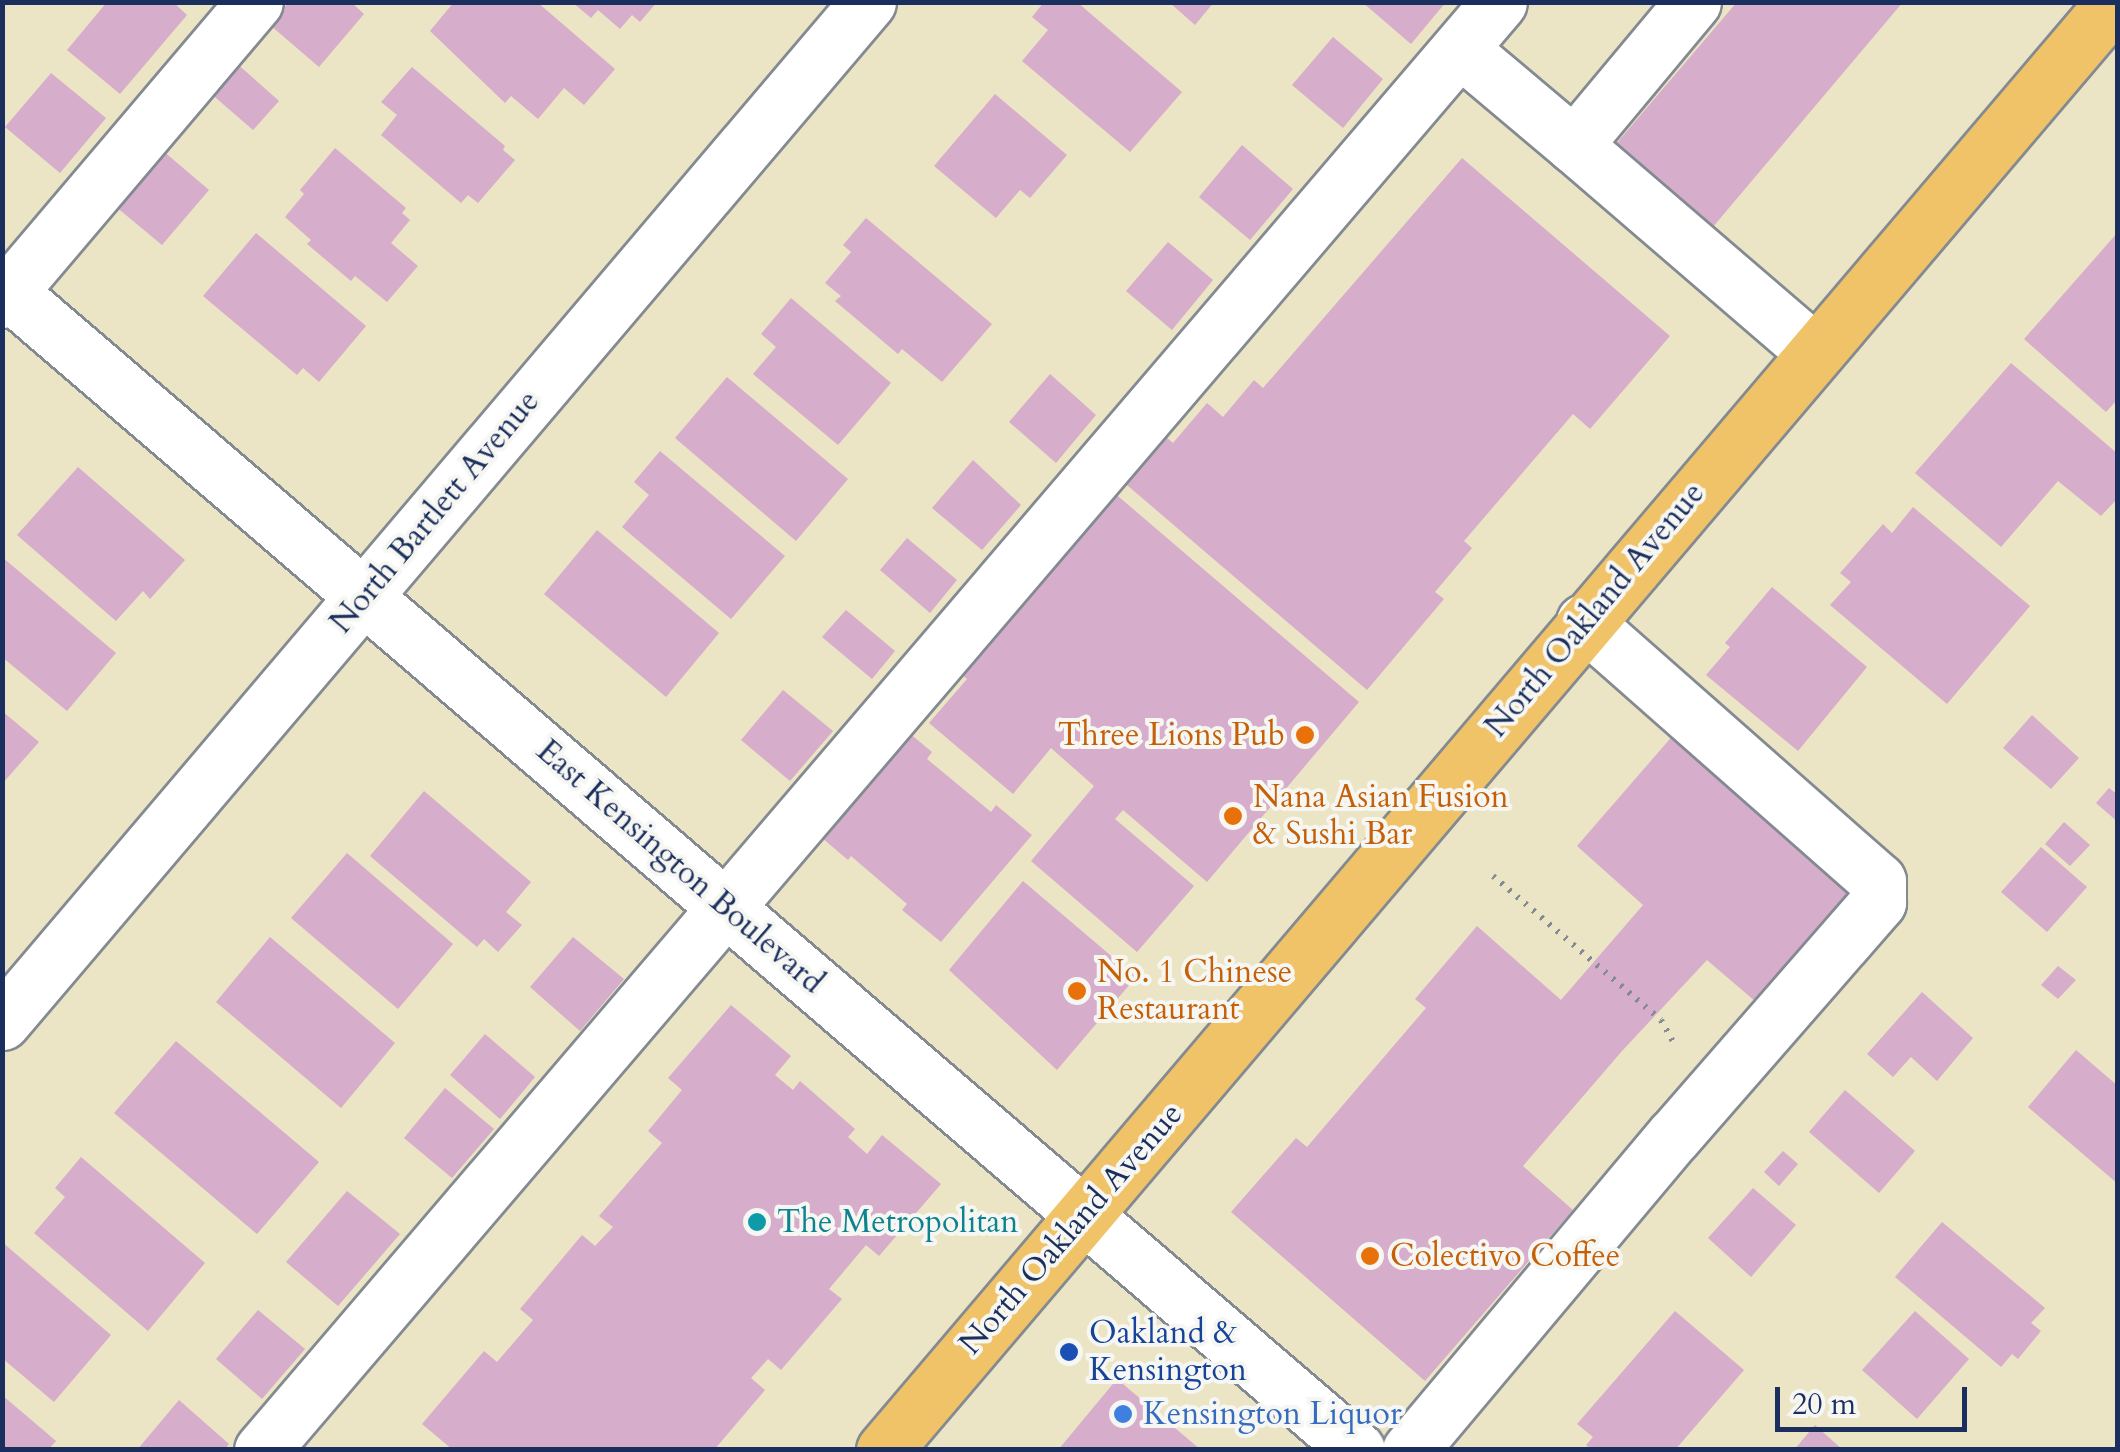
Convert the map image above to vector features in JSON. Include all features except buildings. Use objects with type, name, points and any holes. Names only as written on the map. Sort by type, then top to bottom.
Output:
[{"type":"main road","name":"North Oakland Avenue","points":[[884,1450],[1584,622],[2112,6]]},
{"type":"street","points":[[5,293],[255,2]]},
{"type":"street","name":"North Bartlett Avenue","points":[[2,1022],[868,2]]},
{"type":"street","points":[[262,1450],[1499,2]]},
{"type":"street","points":[[1574,145],[1693,2]]},
{"type":"street","points":[[1460,48],[1815,352]]},
{"type":"street","name":"East Kensington Boulevard","points":[[5,293],[365,594],[1357,1450]]},
{"type":"street","points":[[1410,1450],[1878,902],[1878,881],[1584,622]]},
{"type":"path","points":[[1493,876],[1661,1020]]},
{"type":"place","name":"Three Lions Pub","points":[[1305,735]]},
{"type":"place","name":"Nana Asian Fusion & Sushi Bar","points":[[1233,816]]},
{"type":"place","name":"No. 1 Chinese Restaurant","points":[[1077,991]]},
{"type":"place","name":"The Metropolitan","points":[[757,1222]]},
{"type":"place","name":"Colectivo Coffee","points":[[1370,1256]]},
{"type":"place","name":"Oakland & Kensington","points":[[1069,1352]]},
{"type":"place","name":"Kensington Liquor","points":[[1123,1414]]}]
